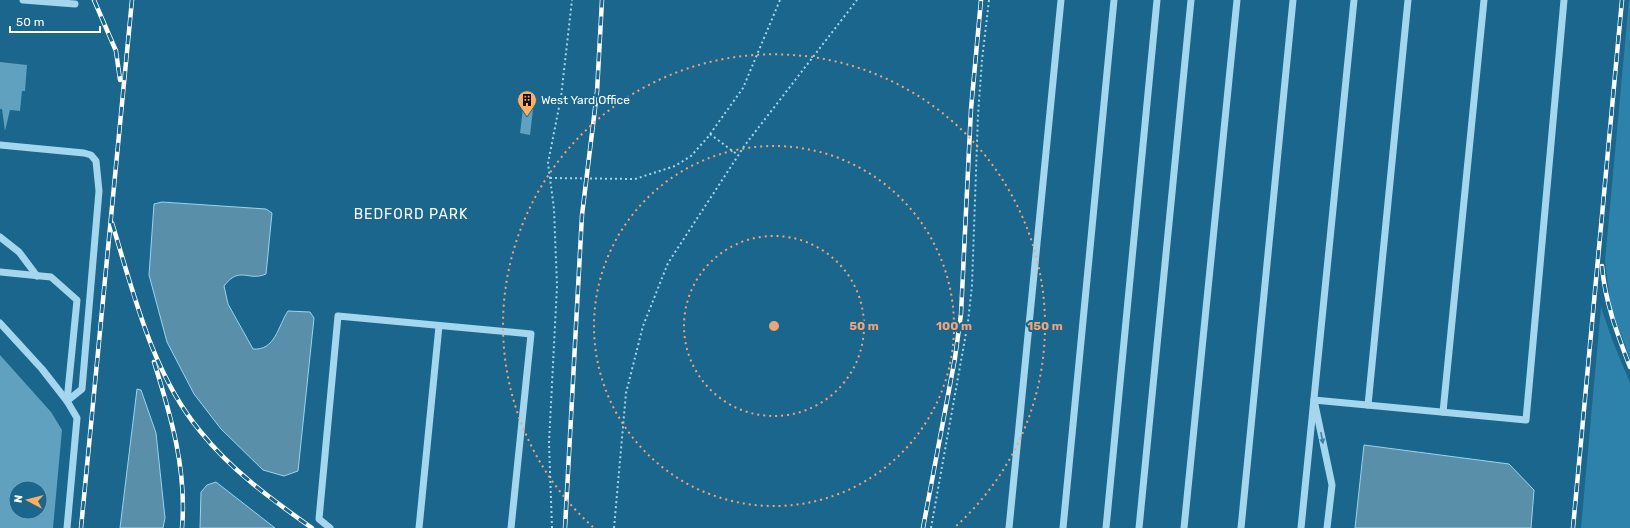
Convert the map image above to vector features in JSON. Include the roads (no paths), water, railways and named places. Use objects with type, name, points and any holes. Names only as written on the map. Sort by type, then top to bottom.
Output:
[{"type":"lane","points":[[23,0],[75,4],[72,0]]},
{"type":"lane","points":[[1008,528],[1061,0]]},
{"type":"lane","points":[[1063,528],[1114,0]]},
{"type":"lane","points":[[1106,528],[1157,0]]},
{"type":"lane","points":[[1138,528],[1191,0]]},
{"type":"lane","points":[[1184,528],[1237,0]]},
{"type":"lane","points":[[1242,528],[1293,0]]},
{"type":"lane","points":[[1300,528],[1354,0]]},
{"type":"lane","points":[[1368,405],[1408,0]]},
{"type":"lane","points":[[1443,412],[1484,0]]},
{"type":"lane","points":[[1314,400],[1526,420],[1564,0]]},
{"type":"lane","points":[[0,146],[84,153],[91,155],[96,162],[99,191],[82,389],[67,401]]},
{"type":"lane","points":[[0,237],[19,252],[37,276]]},
{"type":"lane","points":[[0,272],[51,277],[77,300],[67,401]]},
{"type":"lane","points":[[330,528],[319,519],[338,316],[531,334],[511,528]]},
{"type":"lane","points":[[0,323],[42,369],[67,401],[77,418],[67,528]]},
{"type":"lane","points":[[419,528],[439,326]]},
{"type":"lane","points":[[1314,400],[1332,485],[1328,528]]},
{"type":"railway","points":[[94,0],[116,51],[120,80]]},
{"type":"railway","points":[[81,528],[132,0]]},
{"type":"railway","points":[[565,528],[582,215],[597,92],[602,0]]},
{"type":"railway","points":[[923,528],[955,358],[961,314],[971,109],[981,0]]},
{"type":"railway","points":[[1573,528],[1622,0]]},
{"type":"railway","points":[[112,223],[146,332],[169,384],[183,408],[200,431],[225,459],[267,495],[312,528]]},
{"type":"railway","points":[[1602,266],[1609,305],[1616,330],[1630,367]]},
{"type":"railway","points":[[154,362],[172,423],[180,464],[183,506],[182,528]]},
{"type":"place","name":"West Yard Office","points":[[527,117]]},
{"type":"district","name":"BEDFORD PARK","points":[[411,214]]}]
